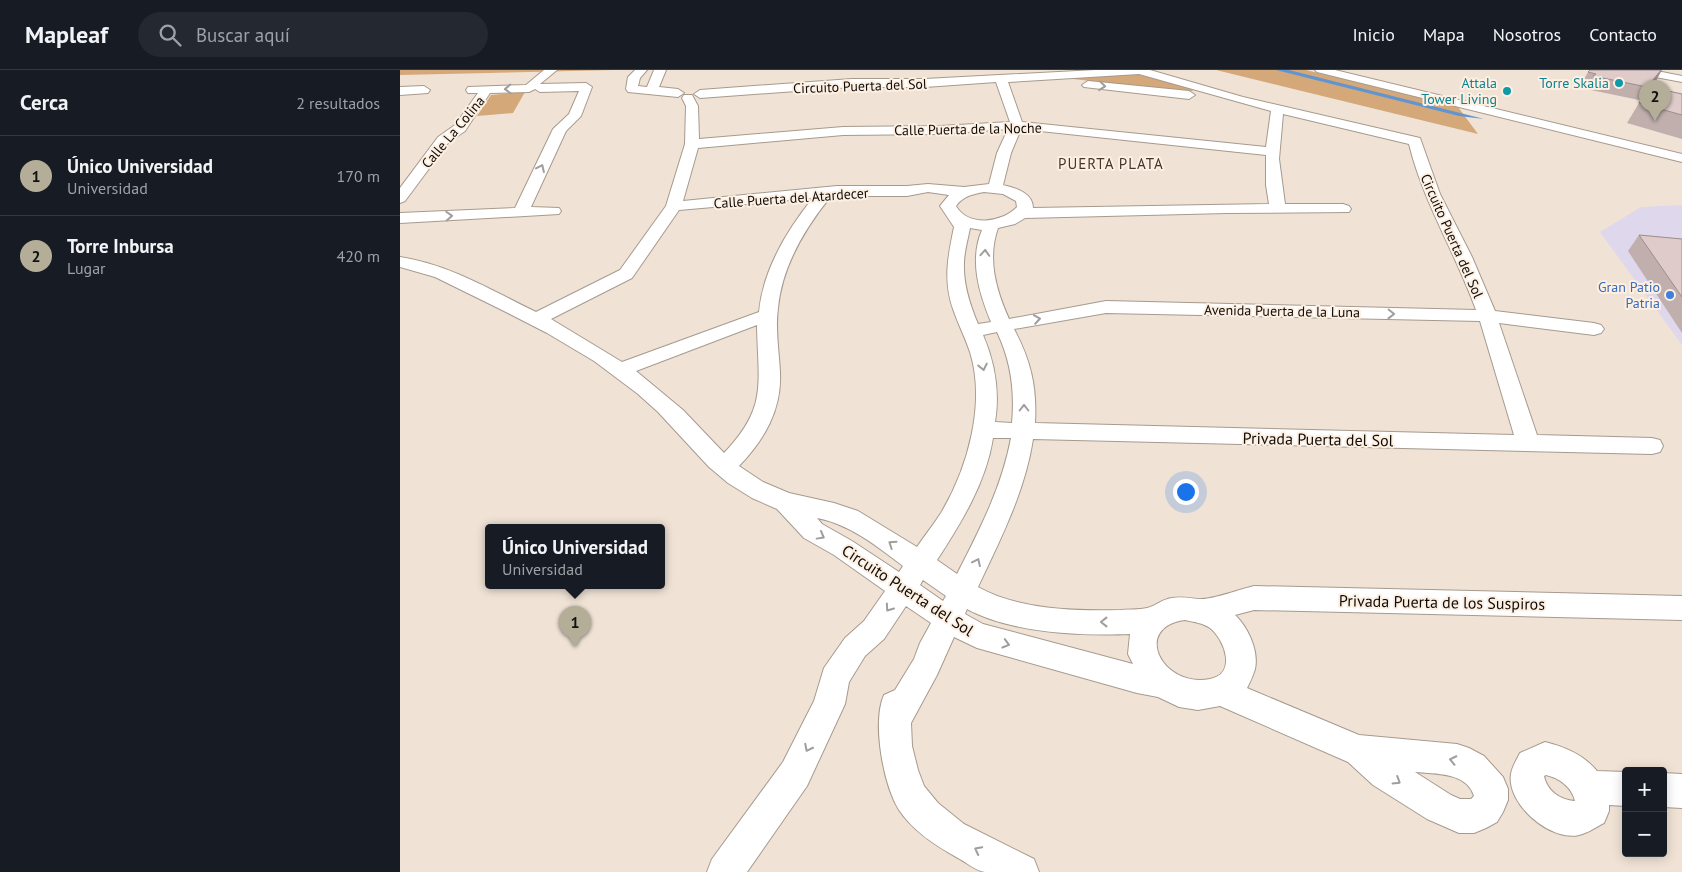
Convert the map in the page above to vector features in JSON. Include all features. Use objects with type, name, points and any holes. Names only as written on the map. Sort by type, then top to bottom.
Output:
[{"type":"street","name":"Calle La Colina","points":[[470,90],[529,88],[551,70]]},
{"type":"street","points":[[521,212],[560,129],[575,116],[586,87],[540,88],[561,70]]},
{"type":"street","points":[[641,70],[634,78],[632,89],[652,91]]},
{"type":"street","points":[[646,70],[637,84],[652,91]]},
{"type":"street","points":[[652,91],[648,85],[655,70]]},
{"type":"street","points":[[652,91],[660,70]]},
{"type":"street","points":[[1321,70],[1677,156]]},
{"type":"street","points":[[1634,70],[1682,79]]},
{"type":"street","points":[[1661,70],[1682,74]]},
{"type":"street","name":"Circuito Puerta del Sol","points":[[652,91],[689,95],[852,83],[925,83],[1139,71],[1166,77],[1278,110],[1414,142],[1427,185],[1461,252],[1484,308],[1528,444]]},
{"type":"street","name":"Circuito Puerta del Sol","points":[[1019,78],[1240,100]]},
{"type":"street","points":[[1001,79],[1016,120],[1016,125],[1004,153],[995,188],[1014,193],[1023,208]]},
{"type":"street","points":[[400,91],[424,90]]},
{"type":"street","name":"Calle La Colina","points":[[400,198],[443,140],[460,128],[487,90]]},
{"type":"street","points":[[537,319],[626,274],[674,206],[692,144],[692,106],[689,95]]},
{"type":"street","points":[[1278,110],[1274,152],[1278,208]]},
{"type":"street","points":[[1499,114],[1518,125],[1682,167]]},
{"type":"street","name":"Calle Puerta de la Noche","points":[[692,144],[844,130],[940,130],[1016,125],[1274,152]]},
{"type":"street","points":[[1601,147],[1614,144],[1650,153],[1677,156]]},
{"type":"street","name":"Calle Puerta del Atardecer","points":[[674,206],[826,192],[907,192],[928,188],[964,192],[995,188]]},
{"type":"street","points":[[724,467],[739,453],[748,441],[766,408],[770,388],[768,316],[775,282],[784,256],[800,226],[826,192]]},
{"type":"street","name":"Calle Puerta del Atardecer","points":[[907,192],[935,199],[952,213],[973,224],[992,224]]},
{"type":"street","points":[[725,872],[769,813],[795,774],[829,704],[865,651],[874,630],[952,517],[968,484],[978,457],[987,405],[984,368],[968,324],[955,274],[955,263],[962,227],[952,213],[956,196],[964,192]]},
{"type":"street","points":[[1021,872],[952,836],[926,814],[911,797],[900,770],[896,746],[896,719],[904,708],[915,682],[925,670],[930,660],[930,652],[963,591],[1012,483],[1023,432],[1022,375],[1014,347],[999,318],[988,290],[984,266],[987,236],[992,224],[1010,220],[1023,208],[1084,212],[1130,209],[1278,208],[1343,210]]},
{"type":"street","points":[[400,218],[552,211]]},
{"type":"street","name":"Circuito Puerta del Sol","points":[[400,262],[415,263],[451,278],[537,319],[575,340],[620,370],[667,408],[724,467],[737,477],[786,502],[836,512],[864,525],[989,607],[1031,616],[1077,622],[1153,620]]},
{"type":"street","name":"Avenida Puerta de la Luna","points":[[968,324],[999,318],[1106,307],[1255,304],[1484,308],[1594,330]]},
{"type":"street","points":[[620,370],[768,316]]},
{"type":"street","name":"Privada Puerta del Sol","points":[[984,430],[1652,446]]},
{"type":"street","name":"Circuito Puerta del Sol","points":[[786,502],[813,531],[850,552],[948,619],[977,635],[1137,679],[1160,683]]},
{"type":"street","name":"Privada Puerta de los Suspiros","points":[[1204,611],[1254,598],[1682,608]]},
{"type":"street","points":[[1185,608],[1204,611],[1220,620],[1233,632],[1241,648],[1241,665],[1235,680],[1222,692],[1207,696],[1191,696],[1175,692],[1160,683],[1148,668],[1142,650],[1144,634],[1153,620],[1167,611],[1185,608]]},
{"type":"street","points":[[1222,692],[1358,751],[1385,773],[1439,807],[1459,816],[1474,816],[1485,810],[1491,800],[1491,789],[1478,773],[1457,760],[1358,751]]},
{"type":"street","points":[[1491,789],[1530,788],[1537,800],[1549,811],[1575,820],[1585,817],[1592,811],[1593,800],[1590,788],[1622,789]]},
{"type":"street","points":[[1667,790],[1682,791]]},
{"type":"shaded area","points":[[400,70],[615,70],[400,75]]},
{"type":"shaded area","points":[[1216,70],[1306,70],[1458,107],[1478,134]]},
{"type":"shaded area","points":[[1127,74],[1152,76],[1194,90],[1189,92],[1073,79],[1073,77]]},
{"type":"shaded area","points":[[525,92],[513,113],[477,116],[491,95]]},
{"type":"shaded area","points":[[1682,205],[1682,345],[1600,232],[1641,207]]},
{"type":"water","points":[[1276,70],[1289,70],[1484,119],[1459,116]]},
{"type":"building","points":[[1590,70],[1661,70],[1647,87],[1593,76],[1596,74],[1588,72]]},
{"type":"building","points":[[1650,87],[1682,94],[1682,115],[1639,103]]},
{"type":"building","points":[[1639,235],[1682,239],[1682,297]]},
{"type":"place","name":"Torre Skalia","points":[[1619,83]]},
{"type":"place","name":"Attala Tower Living","points":[[1507,91]]},
{"type":"place","name":"Torre Inbursa","points":[[1655,121]]},
{"type":"place","name":"Gran Patio Patria","points":[[1670,295]]},
{"type":"place","name":"Único Universidad","points":[[575,647]]},
{"type":"district","name":"PUERTA PLATA","points":[[1111,164]]}]
